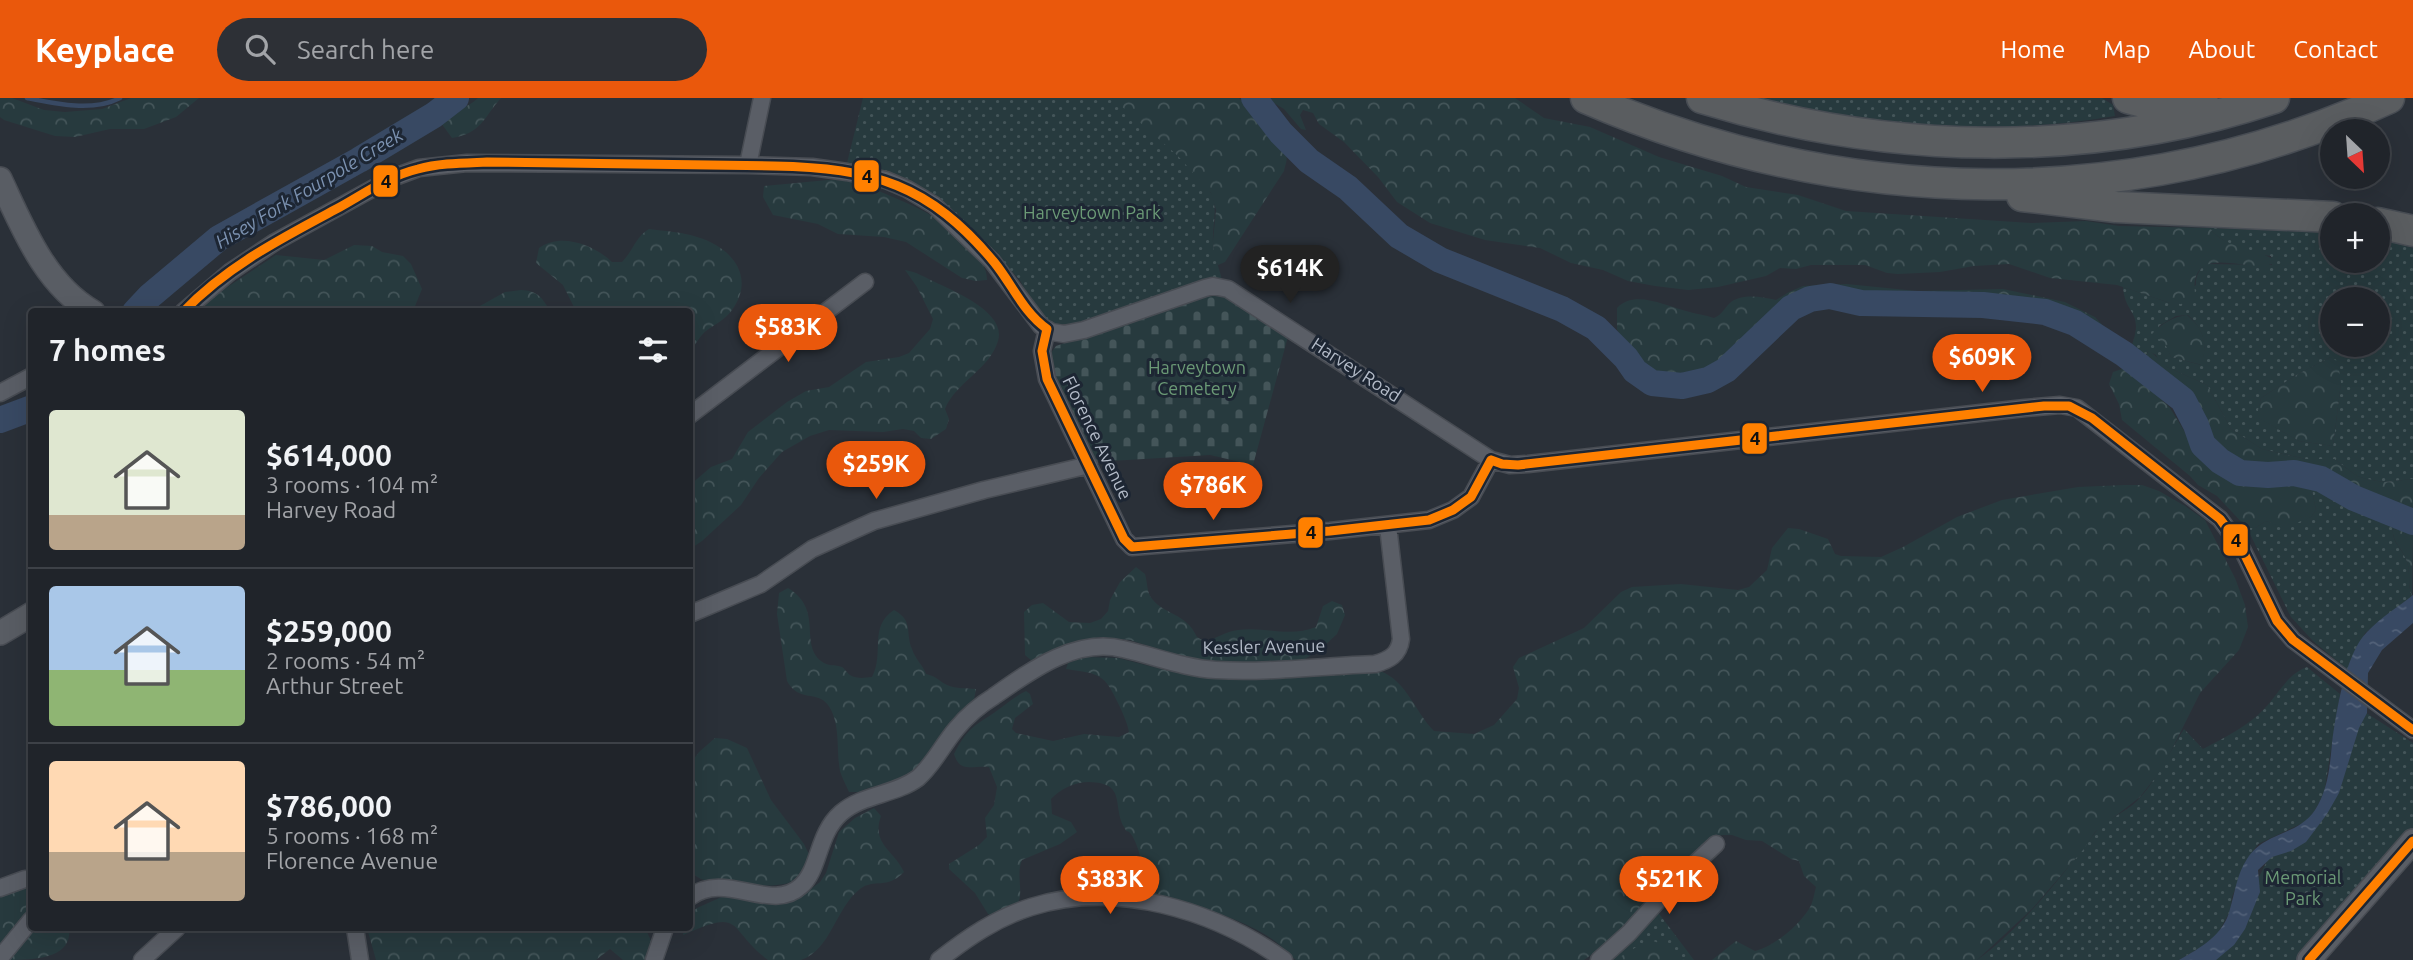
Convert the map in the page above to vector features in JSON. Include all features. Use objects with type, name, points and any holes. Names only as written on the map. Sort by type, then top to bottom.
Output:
[{"type":"highway","points":[[1586,98],[1662,128],[1761,158],[1868,178],[1967,184],[2098,179],[2161,169],[2267,144],[2383,101]]},
{"type":"highway","points":[[1702,98],[1806,126],[1857,134],[1960,143],[2013,143],[2115,134],[2218,115],[2273,99]]},
{"type":"highway","points":[[2128,98],[2154,105],[2185,107],[2273,99]]},
{"type":"highway","points":[[1967,184],[2007,194],[2092,205],[2320,216]]},
{"type":"highway","points":[[2390,226],[2413,231]]},
{"type":"street","points":[[748,165],[762,98]]},
{"type":"street","points":[[188,308],[230,272],[275,242],[392,178],[419,168],[467,163],[748,165],[811,167],[847,172],[886,180],[922,196],[947,216],[992,261],[1036,320],[1047,329]]},
{"type":"street","points":[[0,179],[22,225],[55,279],[88,308]]},
{"type":"street","points":[[693,413],[865,282]]},
{"type":"street","name":"Harvey Road","points":[[1047,329],[1057,333],[1072,333],[1205,288],[1213,286],[1228,289],[1491,460],[1510,465],[1983,412],[2069,406],[2091,418],[2220,519],[2242,549],[2270,609],[2285,631],[2298,645],[2413,730]]},
{"type":"street","name":"Florence Avenue","points":[[1047,329],[1042,351],[1047,379],[1124,539],[1132,547],[1388,526],[1429,520],[1463,504],[1471,497],[1491,460]]},
{"type":"street","points":[[0,393],[28,378]]},
{"type":"street","points":[[693,613],[752,588],[812,549],[874,521],[973,493],[1089,465]]},
{"type":"street","name":"Kessler Avenue","points":[[693,895],[719,886],[769,896],[782,896],[793,891],[807,877],[824,835],[841,813],[867,798],[915,779],[926,770],[957,728],[973,712],[1012,684],[1066,654],[1084,648],[1114,647],[1178,665],[1218,670],[1268,670],[1375,664],[1385,661],[1400,648],[1402,639],[1388,526]]},
{"type":"street","points":[[0,633],[28,616]]},
{"type":"street","points":[[2309,960],[2413,841]]},
{"type":"street","points":[[1599,960],[1716,844]]},
{"type":"street","points":[[0,888],[25,879]]},
{"type":"street","points":[[939,960],[967,939],[1007,916],[1047,902],[1094,897],[1139,901],[1185,911],[1248,938],[1284,960]]},
{"type":"street","points":[[0,958],[28,924]]},
{"type":"street","points":[[142,960],[174,931]]},
{"type":"street","points":[[355,931],[360,960]]},
{"type":"street","points":[[654,960],[664,931]]},
{"type":"green space","points":[[0,98],[12,98],[44,110],[65,112],[102,109],[131,98],[199,98],[176,117],[144,129],[110,129],[75,137],[55,136],[4,120],[0,117]]},
{"type":"green space","points":[[478,98],[501,98],[481,124],[462,136],[452,138],[441,123]]},
{"type":"green space","name":"Harveytown Park","points":[[863,98],[1112,98],[1182,159],[1212,195],[1215,207],[1214,248],[1222,280],[1207,280],[1077,325],[1055,324],[1046,320],[1019,279],[942,200],[908,179],[847,163]]},
{"type":"green space","points":[[1112,98],[1239,98],[1279,141],[1287,156],[1284,171],[1225,262],[1218,265],[1214,256],[1216,210],[1211,193],[1178,156]]},
{"type":"green space","points":[[1266,98],[1515,98],[1544,118],[1590,127],[1659,157],[1722,176],[1746,187],[1798,195],[1846,211],[2031,223],[2086,221],[2119,226],[2210,228],[2225,241],[2270,257],[2276,262],[2256,266],[2208,264],[2200,270],[2195,280],[2195,297],[2181,304],[2170,303],[2117,285],[2050,278],[2009,264],[1898,274],[1865,265],[1811,265],[1796,269],[1780,268],[1766,276],[1718,287],[1688,290],[1655,286],[1628,281],[1603,270],[1571,263],[1540,248],[1485,240],[1430,223],[1397,202],[1378,177],[1344,142],[1319,124],[1313,113],[1303,110],[1300,115],[1306,130],[1301,129],[1284,109]]},
{"type":"green space","points":[[1759,98],[2102,98],[2113,105],[2115,116],[2026,126],[1936,125],[1847,115]]},
{"type":"green space","points":[[828,180],[849,181],[871,188],[940,220],[982,264],[987,280],[962,278],[906,242],[884,237],[838,234],[818,224],[773,215],[763,197],[764,186]]},
{"type":"green space","points":[[2210,228],[2320,232],[2320,273],[2390,273],[2390,242],[2413,248],[2413,479],[2384,482],[2366,479],[2357,476],[2334,459],[2306,459],[2262,449],[2231,429],[2207,385],[2160,363],[2156,355],[2148,351],[2145,357],[2130,350],[2136,328],[2123,287],[2170,303],[2196,285],[2198,273],[2207,264],[2272,265],[2271,256],[2237,247],[2221,239]],"holes":[[[2188,315],[2198,326],[2203,338],[2201,365],[2171,357],[2159,326],[2176,316]],[[2331,357],[2341,383],[2333,446],[2299,441],[2254,415],[2258,412],[2261,398]]]},
{"type":"green space","points":[[649,229],[697,237],[721,248],[737,265],[742,286],[739,298],[732,310],[704,333],[693,348],[693,308],[574,308],[563,285],[536,263],[539,248],[557,241],[587,246],[612,262],[622,262]]},
{"type":"green space","points":[[354,245],[372,246],[382,252],[403,256],[411,264],[422,289],[414,308],[201,308],[217,294],[276,255],[324,260]]},
{"type":"green space","points":[[905,270],[977,304],[987,312],[999,331],[998,341],[988,360],[950,399],[945,409],[949,419],[946,429],[931,439],[921,438],[914,431],[903,429],[883,432],[829,430],[810,436],[782,452],[759,478],[741,505],[693,547],[693,482],[711,467],[732,459],[748,432],[787,402],[806,391],[829,387],[866,362],[909,353],[930,329],[933,319]]},
{"type":"green space","points":[[1846,284],[1917,291],[2003,289],[2065,302],[2095,317],[2106,329],[2102,333],[2078,318],[2040,305],[2016,301],[1926,294],[1878,297],[1811,290],[1773,314],[1720,367],[1699,378],[1688,378],[1656,374],[1628,356],[1617,329],[1617,308],[1632,300],[1650,300],[1714,318],[1731,302],[1741,297],[1776,300],[1803,286]]},
{"type":"green space","points":[[505,292],[532,292],[539,296],[548,308],[476,308]]},
{"type":"green space","name":"Harveytown Cemetery","points":[[1218,293],[1230,297],[1289,333],[1253,465],[1210,455],[1094,462],[1054,380],[1051,353],[1056,346],[1192,299]]},
{"type":"green space","points":[[2187,315],[2198,326],[2203,337],[2202,365],[2171,357],[2166,346],[2152,334],[2168,321]]},
{"type":"green space","points":[[2149,350],[2167,367],[2207,385],[2231,429],[2262,449],[2306,459],[2334,459],[2357,476],[2366,479],[2384,482],[2413,479],[2413,518],[2347,489],[2325,475],[2299,469],[2265,472],[2221,458],[2213,452],[2203,427],[2180,386],[2160,373],[2145,357]]},
{"type":"green space","points":[[2331,357],[2338,362],[2341,383],[2333,446],[2299,441],[2253,415],[2258,411],[2261,398]]},
{"type":"green space","points":[[2125,368],[2170,408],[2186,434],[2227,475],[2251,483],[2273,486],[2289,480],[2303,480],[2311,486],[2316,510],[2311,517],[2284,528],[2266,521],[2255,528],[2247,528],[2217,496],[2198,485],[2122,420],[2119,404],[2109,384],[2113,372]]},
{"type":"green space","points":[[2142,485],[2159,491],[2205,520],[2235,578],[2245,605],[2248,627],[2239,650],[2200,693],[2162,769],[2140,797],[2095,832],[2083,850],[2032,909],[1977,960],[1712,960],[1736,941],[1755,951],[1778,940],[1799,922],[1809,909],[1816,887],[1804,876],[1799,861],[1762,841],[1746,840],[1732,835],[1722,835],[1706,842],[1614,938],[1584,960],[1296,960],[1271,938],[1248,925],[1151,893],[1144,883],[1138,850],[1133,837],[1124,827],[1114,791],[1101,783],[1084,782],[1073,785],[1051,799],[1052,814],[1071,822],[1077,832],[1060,844],[1022,860],[1020,898],[1015,906],[993,916],[988,914],[975,893],[949,869],[949,864],[987,837],[985,818],[994,805],[997,787],[989,767],[963,766],[954,754],[975,726],[1026,691],[1033,704],[1015,718],[1012,729],[1016,733],[1053,741],[1084,734],[1119,737],[1129,732],[1119,705],[1105,681],[1094,674],[1066,669],[1068,663],[1084,657],[1118,658],[1165,670],[1217,678],[1380,671],[1404,689],[1434,731],[1474,734],[1494,725],[1517,699],[1519,688],[1513,667],[1519,658],[1584,628],[1621,592],[1632,587],[1681,584],[1738,590],[1749,587],[1767,570],[1772,548],[1788,528],[1828,539],[1835,554],[1841,556],[1881,557],[1957,517],[2002,500],[2078,487]]},
{"type":"green space","points":[[2311,486],[2393,525],[2395,541],[2408,566],[2412,596],[2365,633],[2348,670],[2313,641],[2291,617],[2247,528],[2255,528],[2266,521],[2278,525],[2311,517],[2316,510]]},
{"type":"green space","points":[[2393,525],[2413,530],[2412,596],[2408,566],[2395,541]]},
{"type":"green space","points":[[1136,567],[1145,574],[1149,594],[1155,602],[1187,623],[1197,637],[1206,642],[1238,630],[1296,632],[1316,627],[1323,606],[1332,601],[1342,605],[1345,615],[1337,634],[1302,661],[1220,664],[1170,653],[1130,640],[1100,637],[1068,644],[1042,659],[1032,661],[1025,655],[1024,612],[1032,605],[1043,603],[1069,622],[1090,623],[1101,619],[1108,611],[1110,600],[1120,582]]},
{"type":"green space","points":[[788,588],[805,606],[815,654],[824,663],[842,667],[855,677],[872,677],[876,668],[881,624],[894,610],[907,623],[913,653],[926,674],[950,686],[976,689],[974,700],[968,708],[913,772],[883,786],[849,792],[840,771],[832,712],[824,701],[797,692],[787,681],[777,614],[779,593]]},
{"type":"green space","points":[[2307,667],[2340,694],[2324,793],[2307,821],[2258,844],[2246,861],[2232,897],[2230,911],[2217,935],[2179,960],[1977,960],[2025,918],[2098,829],[2137,801],[2157,775],[2184,729],[2203,749],[2251,721],[2289,679]]},
{"type":"green space","name":"Memorial Park","points":[[2357,707],[2413,743],[2413,830],[2299,960],[2203,960],[2246,903],[2270,855],[2313,828]]},
{"type":"green space","points":[[715,738],[727,739],[747,748],[771,800],[809,854],[801,872],[792,881],[762,886],[720,883],[696,876],[693,872],[693,760]]},
{"type":"green space","points":[[874,808],[881,816],[881,840],[904,872],[892,881],[870,884],[860,889],[845,906],[827,938],[811,955],[801,960],[768,960],[733,925],[726,922],[693,931],[693,911],[726,895],[782,901],[811,889],[826,873],[839,832],[855,818]]},
{"type":"green space","points":[[28,885],[28,921],[0,948],[0,895]]},
{"type":"green space","points":[[1657,911],[1694,960],[1608,960]]},
{"type":"green space","points":[[29,931],[69,931],[69,939],[58,952],[38,958],[3,960]]},
{"type":"green space","points":[[368,931],[645,931],[652,943],[647,960],[623,960],[610,949],[596,960],[376,960]]},
{"type":"green space","points":[[1648,940],[1660,944],[1685,960],[1615,960]]},
{"type":"water","points":[[2413,595],[2413,623],[2382,650],[2368,673],[2367,713],[2359,728],[2339,793],[2327,814],[2306,842],[2291,851],[2272,857],[2258,870],[2260,892],[2245,929],[2234,945],[2216,960],[2179,960],[2210,940],[2222,926],[2227,918],[2241,871],[2254,850],[2300,825],[2315,810],[2328,778],[2339,700],[2353,654],[2372,627]]},
{"type":"waterway","points":[[27,98],[86,106],[120,98]]},
{"type":"waterway","name":"Hisey Fork Fourpole Creek","points":[[139,308],[219,238],[359,160],[434,115],[456,98]]},
{"type":"waterway","name":"Hisey Fork Fourpole Creek","points":[[1254,98],[1281,133],[1309,161],[1348,188],[1399,236],[1440,260],[1562,309],[1596,328],[1635,371],[1652,383],[1682,386],[1708,380],[1726,370],[1791,308],[1810,299],[1830,296],[1861,303],[1983,305],[2045,312],[2075,323],[2124,354],[2183,400],[2203,445],[2220,461],[2240,473],[2294,473],[2321,479],[2354,498],[2413,522]]},
{"type":"waterway","name":"Hisey Fork Fourpole Creek","points":[[0,420],[28,410]]},
{"type":"transit line","name":"4","points":[[187,308],[219,280],[257,253],[378,185],[418,169],[443,164],[487,162],[774,166],[841,171],[870,177],[922,198],[946,214],[970,236],[994,262],[1024,306],[1047,329]]},
{"type":"transit line","name":"4","points":[[1047,329],[1042,351],[1047,379],[1124,539],[1132,547],[1429,520],[1453,510],[1471,497],[1491,460]]},
{"type":"transit line","name":"4","points":[[1491,460],[1518,465],[2044,406],[2069,406],[2092,418],[2220,519],[2242,549],[2277,621],[2293,640],[2413,730]]},
{"type":"transit line","name":"4","points":[[2309,960],[2413,841]]}]
